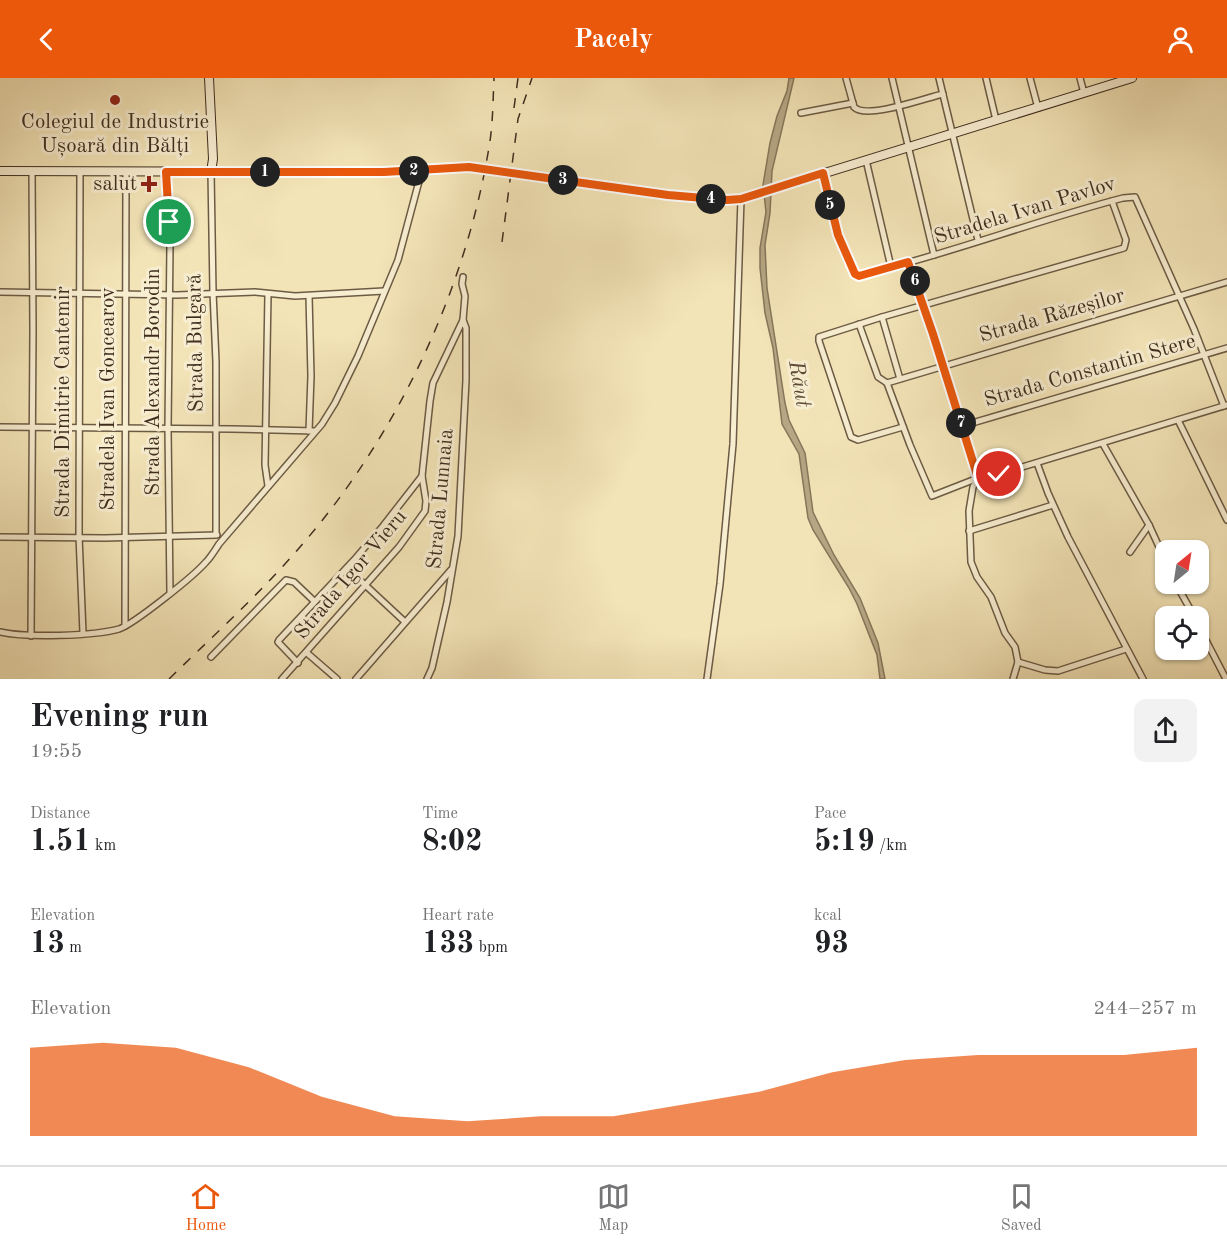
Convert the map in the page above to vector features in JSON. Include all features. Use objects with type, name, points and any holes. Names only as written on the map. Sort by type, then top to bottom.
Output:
[{"type":"main road","name":"Strada Bulgară","points":[[209,78],[213,150],[211,172]]},
{"type":"main road","points":[[0,171],[211,172],[422,170],[469,167],[668,195],[741,199],[1132,78]]},
{"type":"street","points":[[846,78],[856,110],[864,113],[943,94]]},
{"type":"street","points":[[892,78],[934,255]]},
{"type":"street","points":[[939,78],[978,240]]},
{"type":"street","points":[[986,78],[996,120]]},
{"type":"street","points":[[1030,78],[1038,108]]},
{"type":"street","points":[[1080,78],[1084,93]]},
{"type":"street","points":[[801,113],[853,103]]},
{"type":"street","points":[[866,160],[891,267]]},
{"type":"street","points":[[0,632],[31,636],[118,629],[170,592],[205,563],[312,431],[328,415],[373,323],[398,260],[422,170]]},
{"type":"street","points":[[31,636],[29,619],[32,536],[32,171]]},
{"type":"street","name":"Strada Dimitrie Cantemir","points":[[80,171],[79,536],[83,633]]},
{"type":"street","name":"Stradela Ivan Goncearov","points":[[124,626],[126,171]]},
{"type":"street","name":"Strada Alexandr Borodin","points":[[166,172],[170,245],[168,295],[170,592]]},
{"type":"street","name":"Strada Bulgară","points":[[211,172],[216,339],[216,534]]},
{"type":"street","name":"Stradela Ivan Pavlov","points":[[823,173],[838,235],[856,276],[1113,201],[1134,197],[1178,297]]},
{"type":"street","points":[[707,679],[720,584],[732,444],[741,199]]},
{"type":"street","points":[[903,427],[858,440],[851,437],[819,337],[1124,248],[1126,240],[1113,201]]},
{"type":"street","points":[[908,262],[978,478],[972,493],[969,531],[972,567],[991,597],[1005,633],[1015,647],[1018,662],[1013,679]]},
{"type":"street","name":"Strada Igor Vieru","points":[[282,679],[399,548],[425,511],[426,501],[422,476],[433,383],[463,320],[465,296],[463,277]]},
{"type":"street","name":"Strada Răzeșilor","points":[[887,383],[1227,282]]},
{"type":"street","points":[[0,292],[168,295],[255,292],[309,296],[384,291]]},
{"type":"street","points":[[268,294],[265,469],[268,486]]},
{"type":"street","points":[[309,296],[312,431]]},
{"type":"street","points":[[859,324],[878,377],[887,383],[932,496],[978,478],[990,478],[1226,406],[1178,297]]},
{"type":"street","points":[[882,317],[900,379]]},
{"type":"street","name":"Strada Lunnaia","points":[[427,679],[432,668],[442,625],[458,536],[464,430],[466,328],[463,320]]},
{"type":"street","name":"Strada Constantin Stere","points":[[962,426],[1227,348]]},
{"type":"street","points":[[1178,420],[1227,519]]},
{"type":"street","points":[[0,427],[312,431]]},
{"type":"street","points":[[1103,444],[1156,540]]},
{"type":"street","points":[[1037,463],[1053,505],[1143,679]]},
{"type":"street","points":[[298,663],[278,642],[383,526],[422,476]]},
{"type":"street","points":[[969,531],[1053,505]]},
{"type":"street","points":[[1130,552],[1149,525]]},
{"type":"street","points":[[0,537],[216,534],[223,539]]},
{"type":"street","points":[[346,568],[405,622]]},
{"type":"street","points":[[356,679],[452,569]]},
{"type":"street","points":[[211,657],[286,580],[294,582],[314,601]]},
{"type":"street","points":[[1209,646],[1226,679]]},
{"type":"street","points":[[1018,662],[1045,670],[1058,671],[1126,649]]},
{"type":"street","points":[[307,653],[337,679]]},
{"type":"shaded area","points":[[789,78],[794,78],[772,171],[770,213],[765,245],[767,288],[785,403],[789,420],[805,453],[813,512],[834,555],[860,598],[878,643],[885,679],[880,679],[877,655],[857,604],[808,518],[799,454],[782,424],[773,348],[765,313],[760,248],[766,212],[763,185],[770,143]]},
{"type":"railway","points":[[169,679],[256,594],[306,540],[340,497],[400,403],[447,301],[465,248],[480,195],[490,141],[494,78]]},
{"type":"railway","points":[[514,108],[518,78]]},
{"type":"railway","points":[[502,242],[518,119],[532,78]]},
{"type":"place","name":"Colegiul de Industrie Ușoară din Bălți","points":[[115,100]]},
{"type":"place","name":"salut","points":[[149,184]]},
{"type":"route","points":[[169,222],[166,172],[384,172],[469,167],[668,195],[727,200],[741,199],[823,173],[838,235],[855,274],[859,276],[908,262],[978,478],[990,478],[999,474]]},
{"type":"water label","name":"Răut","points":[[799,384]]}]
